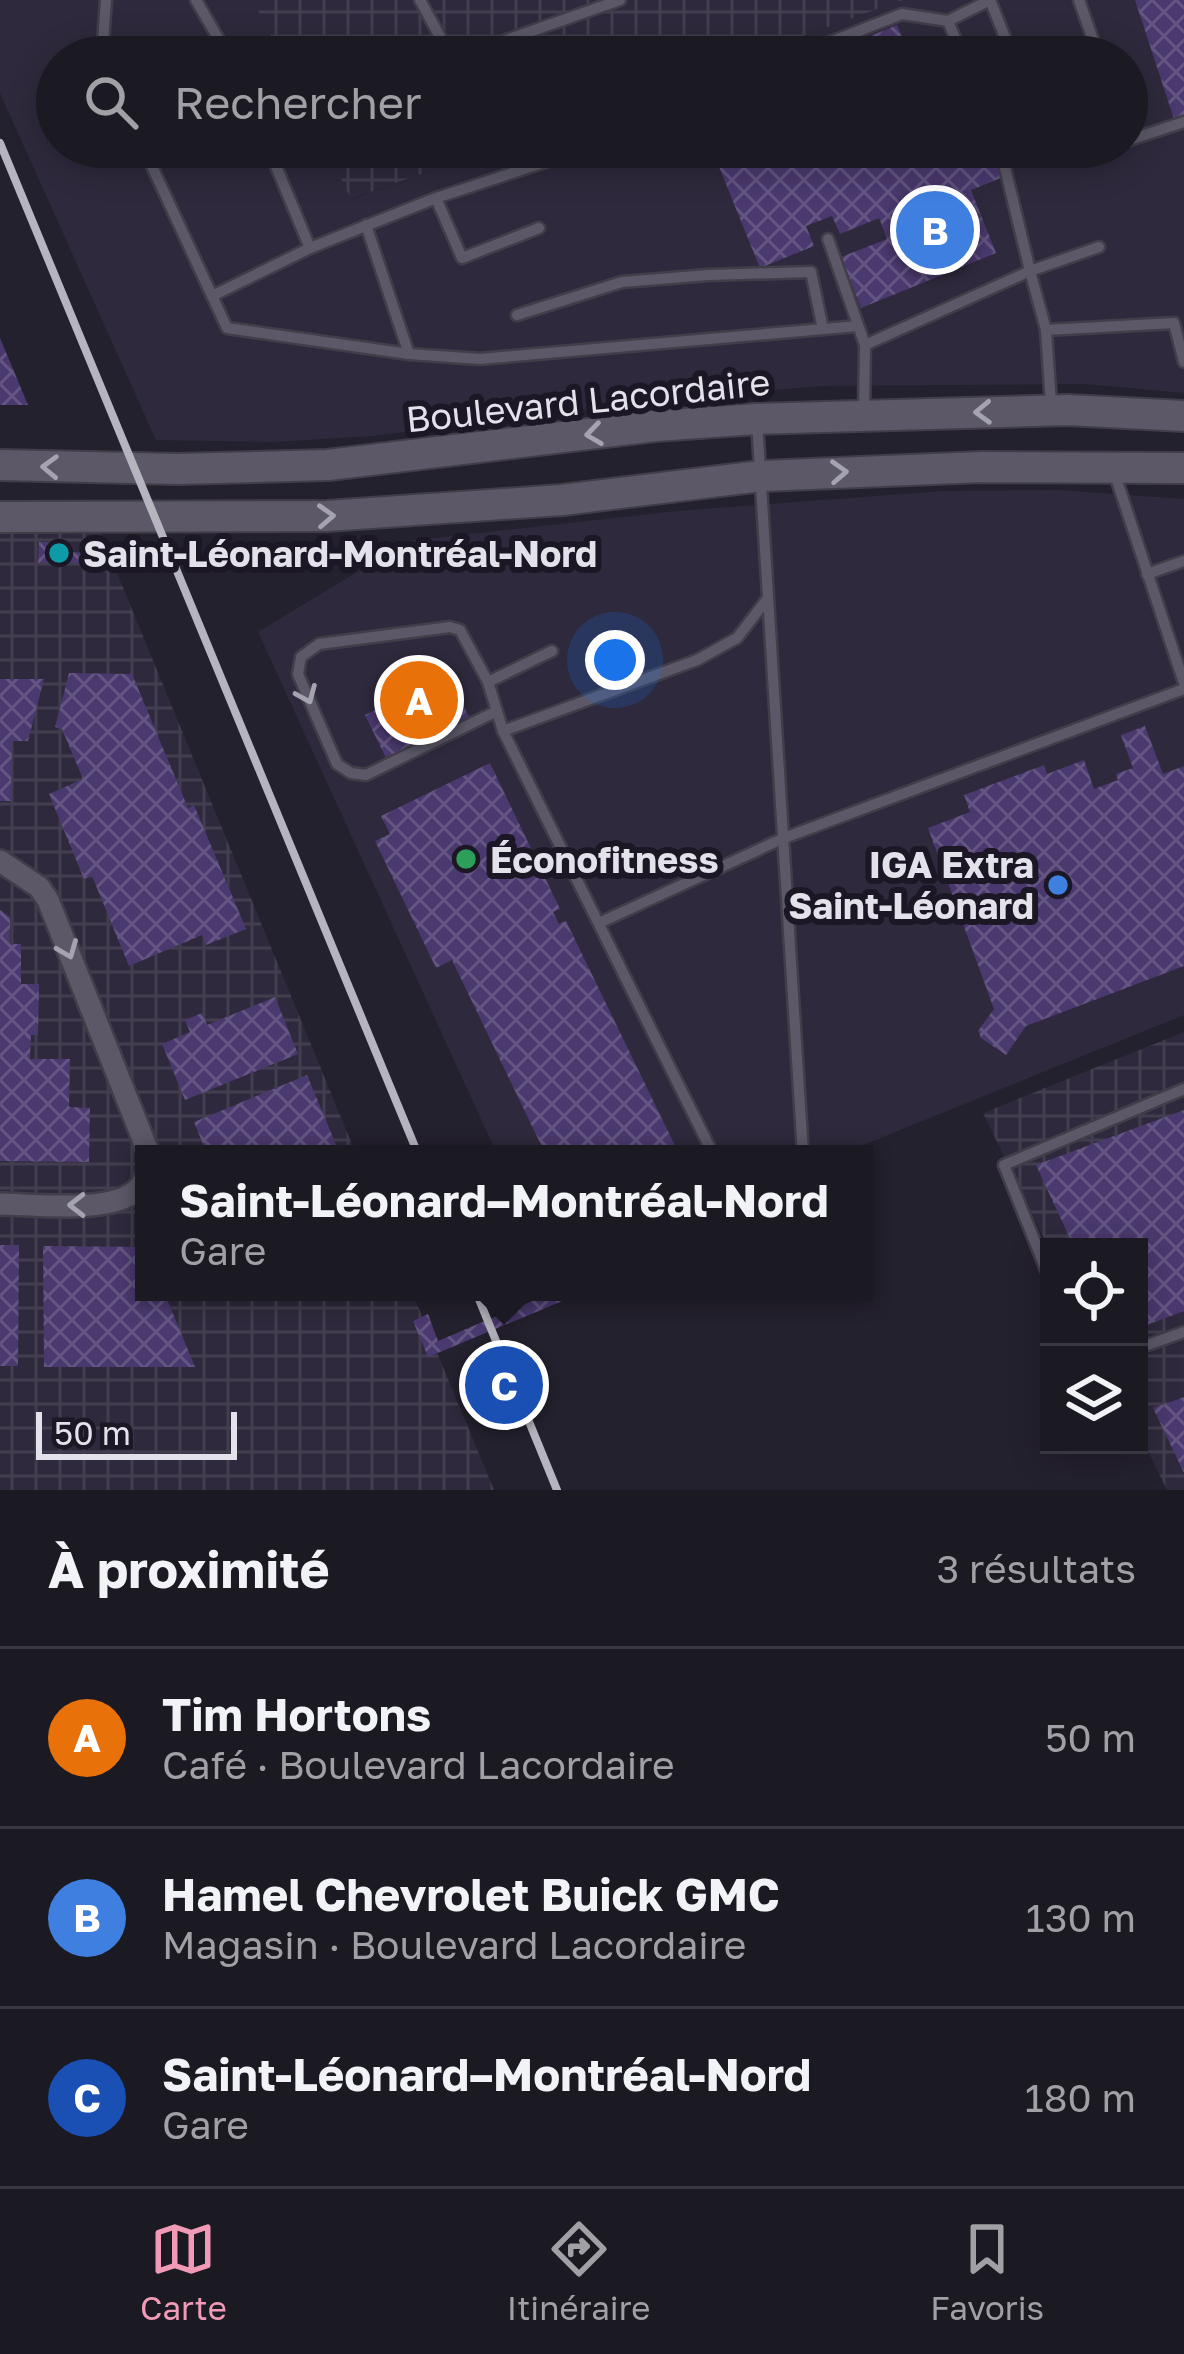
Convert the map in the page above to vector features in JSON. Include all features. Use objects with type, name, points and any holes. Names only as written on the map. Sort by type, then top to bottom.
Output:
[{"type":"main road","name":"Boulevard Lacordaire","points":[[0,465],[196,469],[328,465],[757,418],[1052,410],[1184,416]]},
{"type":"main road","points":[[0,517],[327,516],[562,500],[761,476],[982,466],[1184,468]]},
{"type":"street","points":[[0,861],[39,887],[48,900],[145,1145]]},
{"type":"street","points":[[0,1204],[120,1202],[135,1193]]},
{"type":"lane","points":[[103,36],[106,0]]},
{"type":"lane","points":[[196,0],[217,36]]},
{"type":"lane","points":[[420,0],[441,36]]},
{"type":"lane","points":[[515,36],[620,0]]},
{"type":"lane","points":[[846,36],[902,14],[948,21],[990,0],[1005,36]]},
{"type":"lane","points":[[1079,0],[1092,36]]},
{"type":"lane","points":[[948,21],[954,36]]},
{"type":"lane","points":[[1148,134],[1184,122]]},
{"type":"lane","points":[[153,168],[227,328],[409,354],[480,358],[858,326]]},
{"type":"lane","points":[[277,168],[310,248]]},
{"type":"lane","points":[[212,296],[366,225],[527,168]]},
{"type":"lane","points":[[1005,168],[1046,330],[1052,410]]},
{"type":"lane","points":[[436,198],[462,258],[539,228]]},
{"type":"lane","points":[[366,225],[409,354]]},
{"type":"lane","points":[[827,239],[865,345],[864,416]]},
{"type":"lane","points":[[865,345],[1030,271],[1099,247]]},
{"type":"lane","points":[[517,315],[622,282],[811,272],[823,329]]},
{"type":"lane","points":[[1046,330],[1174,323],[1184,362]]},
{"type":"lane","points":[[757,418],[802,1145]]},
{"type":"lane","points":[[599,922],[784,838],[1184,686],[1113,467]]},
{"type":"lane","points":[[1147,574],[1184,561]]},
{"type":"lane","points":[[503,731],[697,660],[737,638],[769,598]]},
{"type":"lane","points":[[497,711],[366,775],[337,764],[298,674],[302,657],[319,644],[450,627],[460,630],[488,682],[497,711],[503,731],[709,1145]]},
{"type":"lane","points":[[488,682],[552,651]]},
{"type":"lane","points":[[1040,1255],[1004,1165],[1184,1089]]},
{"type":"lane","points":[[1145,1346],[1184,1332]]},
{"type":"shaded area","points":[[0,0],[253,0],[271,36],[36,36],[36,168],[336,168],[352,199],[438,168],[1148,168],[1148,36],[804,36],[903,0],[1184,0],[1184,393],[1085,384],[823,386],[676,398],[372,436],[273,442],[156,440],[0,93]]},
{"type":"shaded area","points":[[253,0],[903,0],[803,36],[271,36]]},
{"type":"shaded area","points":[[336,168],[437,168],[351,199]]},
{"type":"shaded area","points":[[1058,490],[1184,499],[1184,1015],[863,1145],[493,1145],[258,632],[408,541],[677,511],[943,491]]},
{"type":"shaded area","points":[[0,517],[94,517],[352,1145],[135,1145],[135,1301],[416,1301],[494,1490],[0,1490]]},
{"type":"shaded area","points":[[1184,1032],[1184,1490],[1167,1490],[1148,1451],[1148,1238],[1044,1238],[983,1113]]},
{"type":"building","points":[[1135,0],[1184,0],[1184,116],[1174,119]]},
{"type":"building","points":[[897,25],[901,36],[870,36]]},
{"type":"building","points":[[720,168],[1003,168],[1006,176],[971,190],[996,253],[861,308],[841,257],[887,239],[879,218],[840,234],[832,216],[806,226],[814,246],[760,268]]},
{"type":"building","points":[[0,338],[28,405],[0,405]]},
{"type":"building","name":"Saint-Léonard-Montréal-Nord","points":[[39,542],[66,542],[66,552],[92,553],[92,563],[38,563]]},
{"type":"building","points":[[69,673],[132,674],[246,929],[206,945],[202,935],[129,966],[92,876],[84,879],[49,794],[83,779],[62,729],[55,727]]},
{"type":"building","points":[[448,674],[469,717],[386,758],[365,715]]},
{"type":"building","points":[[0,679],[44,679],[28,741],[12,741],[11,801],[0,801]]},
{"type":"building","name":"IGA Extra Saint-Léonard","points":[[1145,726],[1163,774],[1184,766],[1184,966],[1026,1026],[1006,1055],[978,1031],[994,1009],[928,828],[970,812],[964,795],[1044,765],[1047,774],[1084,760],[1094,789],[1118,780],[1116,774],[1133,768],[1121,735]]},
{"type":"building","points":[[490,763],[560,909],[553,912],[559,924],[566,921],[675,1145],[541,1145],[452,960],[436,968],[375,841],[390,834],[381,816]]},
{"type":"building","points":[[0,910],[10,917],[10,944],[21,944],[21,984],[39,984],[38,1035],[31,1035],[30,1059],[70,1059],[69,1107],[90,1108],[89,1162],[0,1161]]},
{"type":"building","points":[[275,997],[298,1054],[185,1100],[162,1044],[190,1032],[185,1020],[202,1013],[207,1025]]},
{"type":"building","points":[[307,1075],[336,1145],[203,1145],[194,1122]]},
{"type":"building","points":[[1184,1110],[1184,1311],[1148,1325],[1148,1238],[1070,1238],[1036,1165]]},
{"type":"building","points":[[0,1245],[19,1245],[18,1366],[0,1366]]},
{"type":"building","points":[[43,1246],[135,1247],[135,1301],[168,1301],[195,1367],[44,1367]]},
{"type":"building","points":[[532,1301],[562,1301],[428,1357],[413,1321],[428,1314],[438,1341]]},
{"type":"building","points":[[1184,1397],[1184,1473],[1153,1408]]},
{"type":"railway","points":[[0,143],[414,1145]]},
{"type":"railway","points":[[480,1301],[557,1490]]},
{"type":"place","name":"Hamel Chevrolet Buick GMC","points":[[935,230]]},
{"type":"place","name":"Saint-Léonard-Montréal-Nord","points":[[59,553]]},
{"type":"place","name":"Tim Hortons","points":[[419,700]]},
{"type":"place","name":"Éconofitness","points":[[466,859]]},
{"type":"place","name":"IGA Extra Saint-Léonard","points":[[1058,885]]},
{"type":"place","name":"Saint-Léonard–Montréal-Nord","points":[[504,1385]]}]
